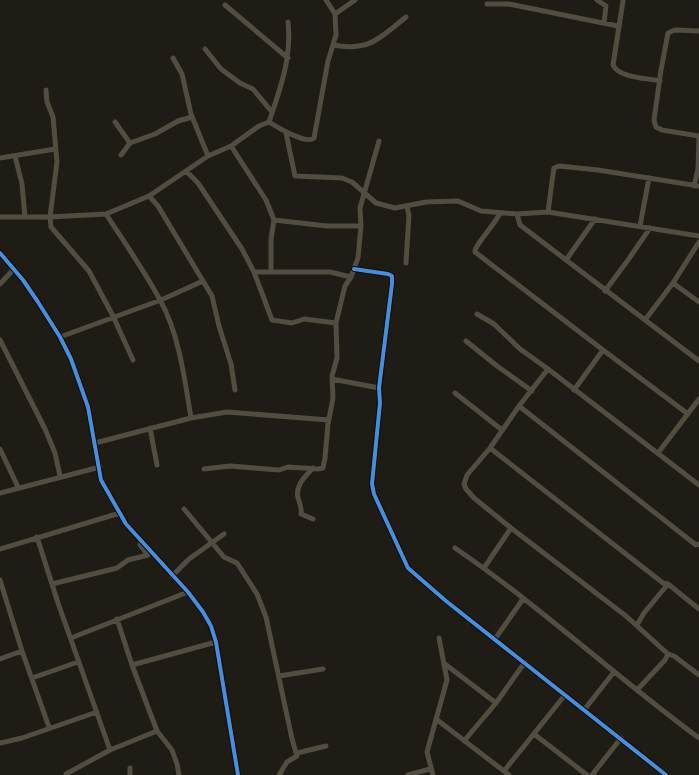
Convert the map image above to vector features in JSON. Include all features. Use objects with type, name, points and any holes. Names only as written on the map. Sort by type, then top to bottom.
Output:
[{"type":"street","points":[[269,122],[286,133],[307,140],[312,140],[314,138],[328,61],[336,35],[335,14],[326,0]]},
{"type":"street","points":[[335,14],[355,0]]},
{"type":"street","points":[[597,0],[606,6],[604,23]]},
{"type":"street","points":[[623,0],[618,26],[613,65],[614,68],[623,73],[660,81]]},
{"type":"street","points":[[487,4],[509,4],[618,26]]},
{"type":"street","points":[[224,5],[288,58]]},
{"type":"street","points":[[333,45],[348,48],[366,45],[384,35],[406,17]]},
{"type":"street","points":[[269,122],[288,58],[290,42],[288,22]]},
{"type":"street","points":[[548,212],[554,168],[559,166],[598,170],[697,186],[699,137],[662,130],[656,127],[654,120],[661,70],[669,31],[699,31]]},
{"type":"street","points":[[205,49],[221,69],[240,83],[253,89],[272,112]]},
{"type":"street","points":[[173,58],[182,74],[192,117],[208,156]]},
{"type":"street","points":[[46,90],[47,102],[53,116],[57,162],[50,217],[53,231],[89,271],[113,316],[133,360]]},
{"type":"street","points":[[121,155],[130,143],[161,131],[174,122],[192,117]]},
{"type":"street","points":[[115,122],[130,143]]},
{"type":"street","points":[[0,217],[50,217],[106,214],[149,196],[208,156],[231,146],[259,126],[269,122]]},
{"type":"street","points":[[286,133],[295,176],[342,178],[364,192],[376,203],[383,206],[395,208],[407,207],[426,202],[458,201],[481,211],[517,214],[548,212],[699,236]]},
{"type":"street","points":[[204,469],[230,466],[279,470],[288,467],[323,468],[326,458],[329,420],[333,398],[332,379],[338,358],[336,323],[345,286],[351,277],[358,258],[361,226],[360,208],[379,141]]},
{"type":"street","points":[[231,146],[266,200],[274,220],[271,239],[271,272]]},
{"type":"street","points":[[0,158],[55,149]]},
{"type":"street","points":[[15,156],[22,184],[25,217]]},
{"type":"street","points":[[186,171],[198,183],[215,207],[254,272],[272,320],[292,323],[304,319],[336,323]]},
{"type":"street","points":[[640,226],[649,178]]},
{"type":"street","points":[[149,196],[158,206],[212,296],[219,326],[231,364],[235,390]]},
{"type":"street","points":[[406,262],[409,215],[407,207]]},
{"type":"street","points":[[500,213],[496,222],[476,246],[474,252],[688,414]]},
{"type":"street","points":[[106,214],[161,300],[175,340],[184,376],[191,418]]},
{"type":"street","points":[[517,214],[520,224],[605,291],[699,361]]},
{"type":"street","points":[[566,260],[595,219]]},
{"type":"street","points":[[274,220],[328,226],[361,226]]},
{"type":"street","points":[[605,291],[650,228]]},
{"type":"street","points":[[645,320],[673,283],[699,242]]},
{"type":"street","points":[[0,253],[14,269],[60,337],[81,384],[100,466],[101,480],[126,524],[148,555],[128,560],[117,568],[52,584]]},
{"type":"street","points":[[0,284],[14,269]]},
{"type":"street","points":[[354,269],[388,274],[392,276],[380,388],[380,403],[372,484],[374,494],[408,568],[446,601],[666,775]]},
{"type":"street","points":[[254,272],[330,272],[351,277]]},
{"type":"street","points":[[60,337],[113,316],[161,300],[203,281]]},
{"type":"street","points":[[673,283],[699,302]]},
{"type":"street","points":[[477,314],[494,324],[520,349],[699,484]]},
{"type":"street","points":[[0,340],[45,429],[55,453],[60,476]]},
{"type":"street","points":[[466,341],[497,366],[532,391]]},
{"type":"street","points":[[574,390],[603,350]]},
{"type":"street","points":[[548,369],[532,391],[518,406],[490,448],[467,475],[464,484],[466,489],[474,498],[511,528],[637,625],[668,654],[674,656],[699,675]]},
{"type":"street","points":[[332,379],[380,388]]},
{"type":"street","points":[[455,393],[502,430]]},
{"type":"street","points":[[658,453],[699,399]]},
{"type":"street","points":[[518,406],[698,545]]},
{"type":"street","points":[[95,443],[191,418],[227,412],[329,420]]},
{"type":"street","points":[[150,428],[157,465]]},
{"type":"street","points":[[490,448],[699,609]]},
{"type":"street","points":[[0,449],[18,487]]},
{"type":"street","points":[[0,493],[100,466]]},
{"type":"street","points":[[312,519],[301,514],[302,507],[297,495],[302,480],[313,468]]},
{"type":"street","points":[[184,509],[224,557],[238,563],[257,594],[266,617],[293,744],[297,756],[287,762],[279,775]]},
{"type":"street","points":[[0,549],[120,514]]},
{"type":"street","points":[[126,524],[188,592],[203,612],[211,626],[216,642],[238,775]]},
{"type":"street","points":[[484,568],[511,528]]},
{"type":"street","points":[[172,576],[211,542],[224,534]]},
{"type":"street","points":[[37,537],[78,662],[110,750]]},
{"type":"street","points":[[454,548],[484,568],[699,738]]},
{"type":"street","points":[[0,580],[22,651],[49,727]]},
{"type":"street","points":[[637,625],[644,613],[668,584]]},
{"type":"street","points":[[71,638],[117,619],[156,606],[188,592]]},
{"type":"street","points":[[495,639],[524,600]]},
{"type":"street","points":[[117,619],[132,665],[157,731],[172,750],[177,764],[178,775]]},
{"type":"street","points":[[433,775],[430,769],[427,752],[447,680],[439,638]]},
{"type":"street","points":[[132,665],[216,642]]},
{"type":"street","points":[[0,659],[22,651]]},
{"type":"street","points":[[637,690],[665,660],[668,654]]},
{"type":"street","points":[[32,678],[78,662]]},
{"type":"street","points":[[464,741],[496,702],[525,662]]},
{"type":"street","points":[[445,664],[496,702]]},
{"type":"street","points":[[279,676],[323,669]]},
{"type":"street","points":[[584,710],[614,672]]},
{"type":"street","points":[[436,719],[506,773],[565,695]]},
{"type":"street","points":[[0,743],[22,738],[49,727],[97,712]]},
{"type":"street","points":[[66,774],[110,750],[157,731]]},
{"type":"street","points":[[534,734],[587,775]]},
{"type":"street","points":[[592,775],[621,738]]},
{"type":"street","points":[[296,753],[326,746]]},
{"type":"street","points":[[130,768],[130,775]]},
{"type":"street","points":[[408,775],[430,769]]},
{"type":"cycle path","points":[[0,253],[23,280],[38,302],[60,337],[71,359],[88,407],[101,480],[126,524],[188,592],[203,612],[211,626],[216,642],[238,775]]},
{"type":"cycle path","points":[[354,269],[388,274],[392,276],[379,388],[380,403],[372,484],[374,494],[408,568],[446,601],[666,775]]}]
